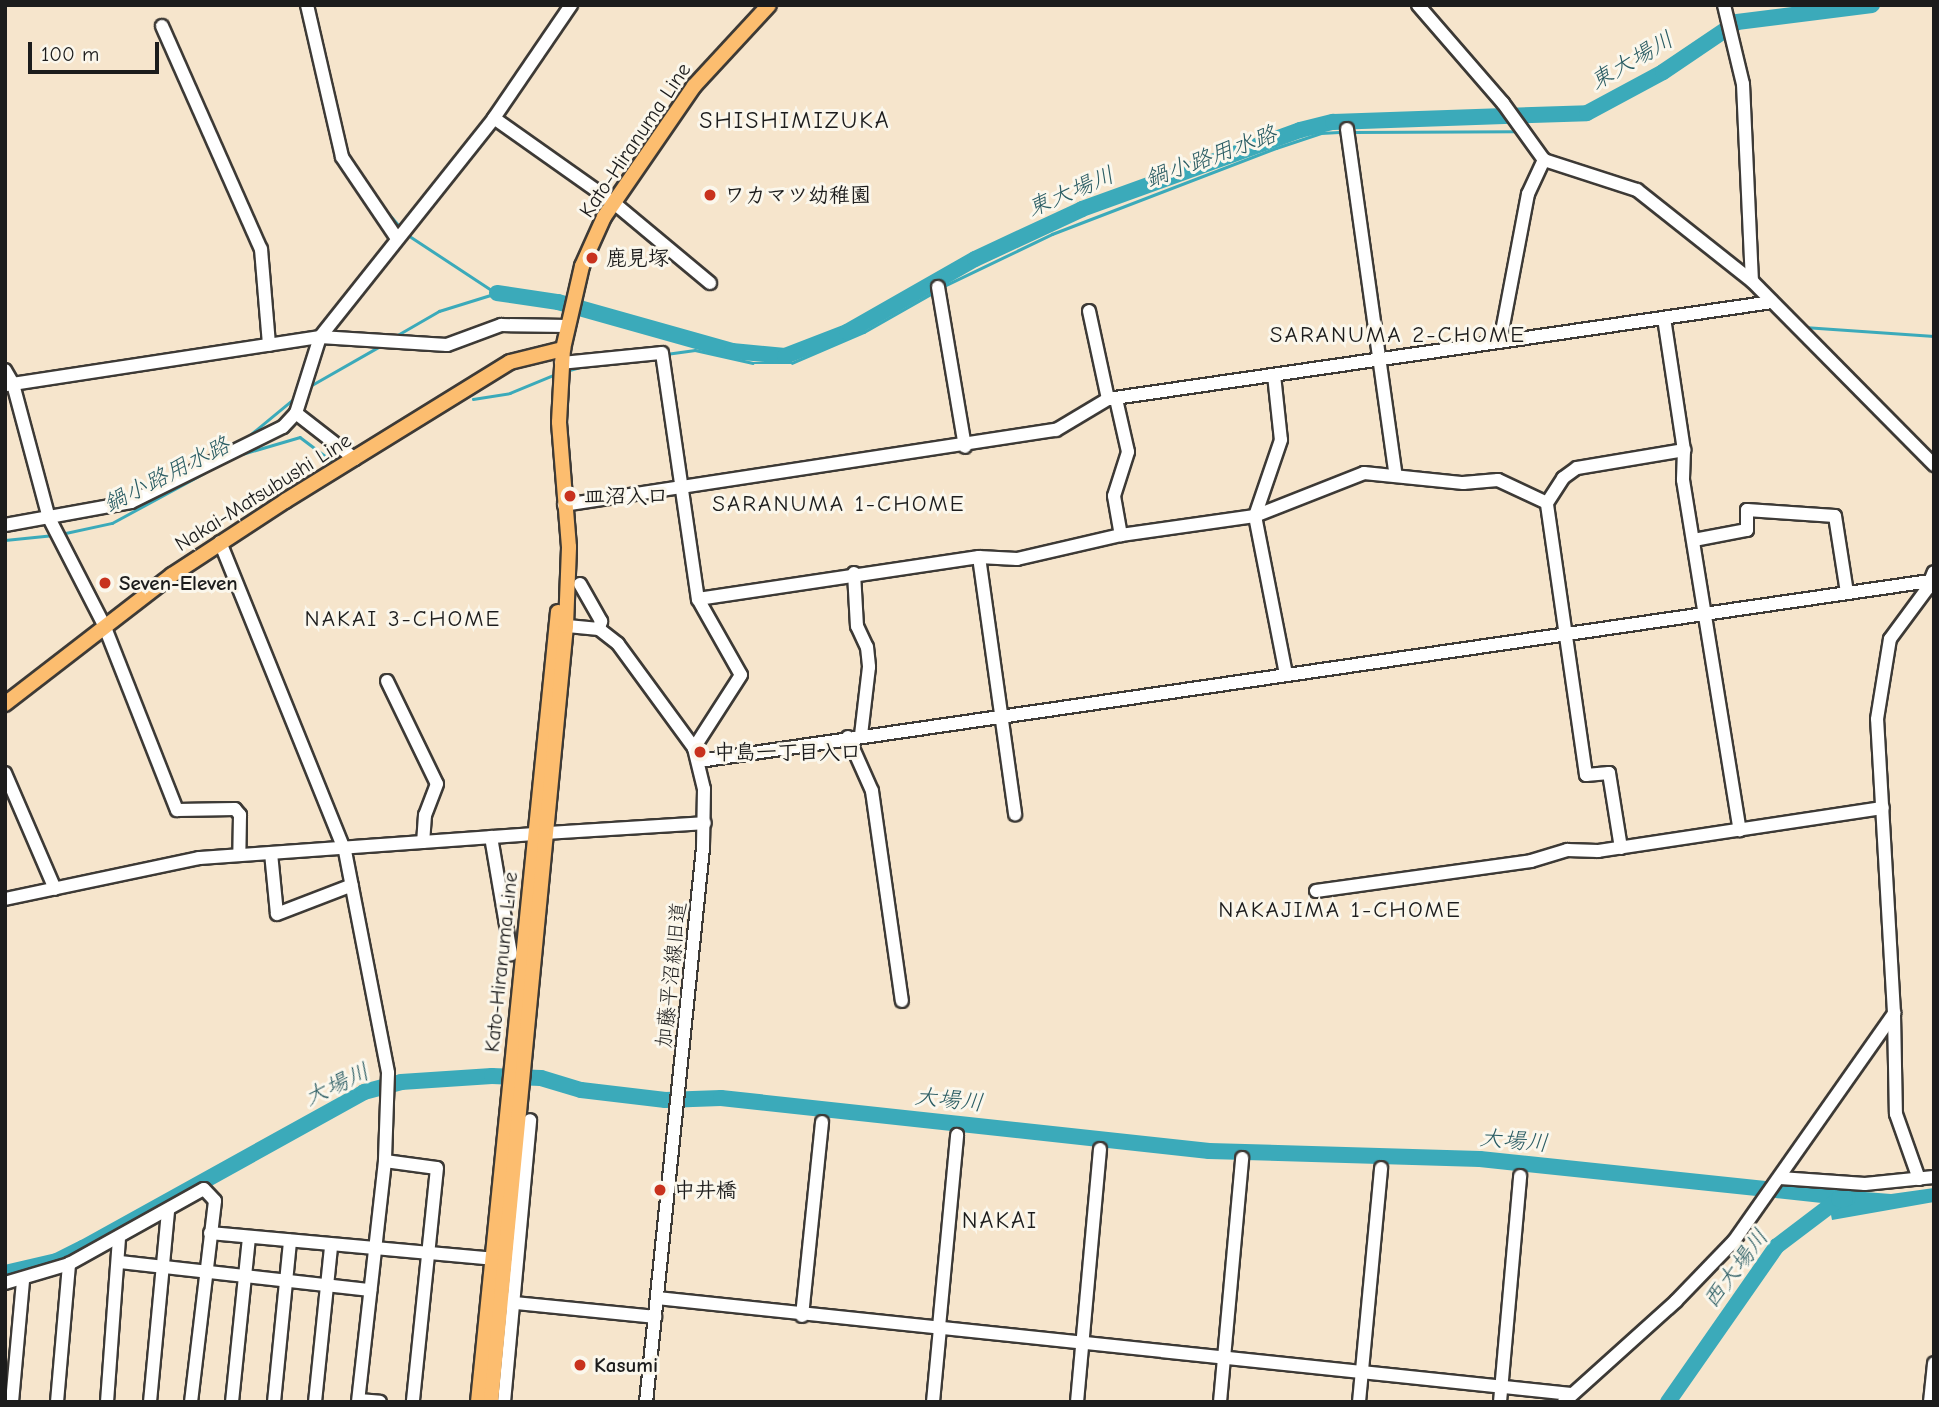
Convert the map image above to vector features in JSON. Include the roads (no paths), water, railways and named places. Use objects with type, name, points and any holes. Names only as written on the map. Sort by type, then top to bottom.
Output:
[{"type":"main road","name":"Kato-Hiranuma Line","points":[[478,1402],[493,1259],[516,1090],[561,625],[566,527],[562,356],[568,326],[587,252],[614,203],[694,86],[769,5]]},
{"type":"main road","name":"Nakai-Matsubushi Line","points":[[5,704],[104,625],[220,542],[510,362],[562,356]]},
{"type":"main road","name":"Kato-Hiranuma Line","points":[[491,1402],[507,1302],[516,1090]]},
{"type":"street","points":[[307,5],[342,157],[396,237]]},
{"type":"street","points":[[5,524],[131,502],[283,427],[296,412],[320,337],[396,237],[494,118],[571,5]]},
{"type":"street","points":[[1418,5],[1511,113],[1544,160],[1637,190],[1752,281],[1934,465]]},
{"type":"street","points":[[1727,18],[1743,84],[1752,281]]},
{"type":"street","points":[[162,26],[261,249],[269,345]]},
{"type":"street","points":[[494,118],[614,203],[710,283]]},
{"type":"street","points":[[1347,129],[1396,476]]},
{"type":"street","points":[[1500,342],[1528,194],[1544,160]]},
{"type":"street","points":[[938,287],[965,447]]},
{"type":"street","points":[[564,505],[965,447],[1056,430],[1112,399],[1772,302]]},
{"type":"street","points":[[1089,311],[1128,452],[1114,496],[1121,535]]},
{"type":"street","points":[[1664,318],[1684,450],[1683,480],[1708,614],[1740,830]]},
{"type":"street","points":[[9,385],[320,337],[447,345],[501,325],[568,326]]},
{"type":"street","points":[[562,356],[662,352],[678,489],[698,599],[741,675],[697,755]]},
{"type":"street","points":[[5,370],[49,518],[104,625],[177,810],[235,809],[240,815],[239,854]]},
{"type":"street","points":[[1274,374],[1281,440],[1255,516],[1286,674]]},
{"type":"street","points":[[296,412],[355,459]]},
{"type":"street","points":[[1621,848],[1609,773],[1586,775],[1547,503],[1563,478],[1577,468],[1684,450]]},
{"type":"street","points":[[698,599],[854,573],[979,557],[1017,559],[1121,535],[1255,516],[1364,474],[1463,483],[1498,480],[1547,503]]},
{"type":"street","points":[[1694,540],[1747,530],[1747,510],[1835,516],[1847,593]]},
{"type":"street","points":[[220,542],[345,850],[388,1073],[390,1092],[385,1161],[359,1401],[380,1402]]},
{"type":"street","points":[[979,557],[1015,814]]},
{"type":"street","points":[[854,573],[857,626],[867,647],[869,667],[854,736],[872,792],[902,1001]]},
{"type":"street","points":[[697,755],[854,736],[1565,635],[1847,593],[1932,577]]},
{"type":"street","points":[[1919,1179],[1896,1114],[1894,1013],[1877,719],[1890,639],[1932,577]]},
{"type":"street","points":[[580,584],[601,621],[598,629]]},
{"type":"street","points":[[561,625],[598,629],[618,644],[697,755]]},
{"type":"street","points":[[387,681],[437,784],[425,815],[423,842]]},
{"type":"street","name":"加藤平沼線旧道","points":[[646,1402],[705,823],[697,755]]},
{"type":"street","points":[[5,773],[55,889]]},
{"type":"street","points":[[1316,891],[1531,861],[1567,850],[1621,848],[1883,808]]},
{"type":"street","points":[[5,899],[199,858],[705,823]]},
{"type":"street","points":[[491,837],[511,954]]},
{"type":"street","points":[[271,853],[277,914],[352,885]]},
{"type":"street","points":[[657,1298],[802,1315],[1224,1356],[1501,1387],[1567,1398],[1676,1301],[1734,1241],[1769,1196],[1834,1093],[1894,1013]]},
{"type":"street","points":[[504,1402],[507,1302],[530,1120]]},
{"type":"street","points":[[802,1315],[822,1122]]},
{"type":"street","points":[[933,1402],[957,1135]]},
{"type":"street","points":[[1077,1402],[1100,1149]]},
{"type":"street","points":[[1220,1402],[1242,1158]]},
{"type":"street","points":[[385,1161],[437,1168],[413,1402]]},
{"type":"street","points":[[1359,1402],[1381,1168]]},
{"type":"street","points":[[1500,1402],[1520,1176]]},
{"type":"street","points":[[1780,1178],[1865,1184],[1934,1177]]},
{"type":"street","points":[[5,1283],[23,1280],[69,1264],[119,1240],[204,1189],[215,1201],[191,1402]]},
{"type":"street","points":[[150,1402],[165,1268],[168,1211]]},
{"type":"street","points":[[210,1233],[493,1259]]},
{"type":"street","points":[[232,1402],[249,1238]]},
{"type":"street","points":[[107,1402],[120,1262],[119,1240]]},
{"type":"street","points":[[274,1402],[290,1241]]},
{"type":"street","points":[[315,1402],[331,1245]]},
{"type":"street","points":[[120,1262],[370,1290]]},
{"type":"street","points":[[57,1402],[69,1264]]},
{"type":"street","points":[[12,1402],[23,1280]]},
{"type":"street","points":[[507,1302],[655,1317]]},
{"type":"street","points":[[1930,1402],[1934,1363]]},
{"type":"water","points":[[1934,1188],[1934,1202],[1832,1220],[1826,1189],[1891,1194]]},
{"type":"waterway","name":"東大場川","points":[[497,293],[558,302],[732,351],[785,356],[847,332],[975,259],[1082,209],[1300,130],[1333,122],[1587,113],[1663,72],[1737,22],[1872,5]]},
{"type":"waterway","name":"鍋小路用水路","points":[[1353,132],[1517,131]]},
{"type":"waterway","name":"鍋小路用水路","points":[[942,287],[1052,234],[1276,148],[1321,133],[1343,132]]},
{"type":"waterway","points":[[383,207],[401,228]]},
{"type":"waterway","points":[[408,235],[496,293]]},
{"type":"waterway","name":"鍋小路用水路","points":[[666,354],[695,350],[753,363],[792,363],[864,332],[934,292]]},
{"type":"waterway","points":[[394,337],[439,311],[497,293]]},
{"type":"waterway","name":"鍋小路用水路","points":[[1769,307],[1790,326]]},
{"type":"waterway","name":"鍋小路用水路","points":[[1804,327],[1934,336]]},
{"type":"waterway","points":[[310,386],[380,346]]},
{"type":"waterway","name":"鍋小路用水路","points":[[566,371],[580,367]]},
{"type":"waterway","name":"鍋小路用水路","points":[[473,399],[510,393],[556,374]]},
{"type":"waterway","points":[[245,439],[296,397]]},
{"type":"waterway","name":"鍋小路用水路","points":[[242,454],[300,437],[333,462]]},
{"type":"waterway","name":"鍋小路用水路","points":[[61,534],[112,523],[204,473]]},
{"type":"waterway","name":"鍋小路用水路","points":[[5,540],[54,535]]},
{"type":"waterway","name":"大場川","points":[[5,1273],[57,1261],[83,1248],[364,1092],[401,1082],[492,1076],[541,1078],[581,1090],[665,1100],[721,1098],[1209,1151],[1480,1159],[1848,1198]]},
{"type":"waterway","name":"西大場川","points":[[1668,1402],[1777,1246],[1839,1199],[1845,1199]]},
{"type":"place","name":"ワカマツ幼稚園","points":[[710,195]]},
{"type":"place","name":"鹿見塚","points":[[592,258]]},
{"type":"place","name":"皿沼入口","points":[[570,496]]},
{"type":"place","name":"Seven-Eleven","points":[[105,583]]},
{"type":"place","name":"中島一丁目入口","points":[[700,752]]},
{"type":"place","name":"中井橋","points":[[660,1190]]},
{"type":"place","name":"Kasumi","points":[[580,1365]]},
{"type":"district","name":"SHISHIMIZUKA","points":[[795,121]]},
{"type":"district","name":"SARANUMA 2-CHOME","points":[[1398,335]]},
{"type":"district","name":"SARANUMA 1-CHOME","points":[[839,504]]},
{"type":"district","name":"NAKAI 3-CHOME","points":[[403,619]]},
{"type":"district","name":"NAKAJIMA 1-CHOME","points":[[1340,910]]},
{"type":"district","name":"NAKAI","points":[[1000,1221]]}]
